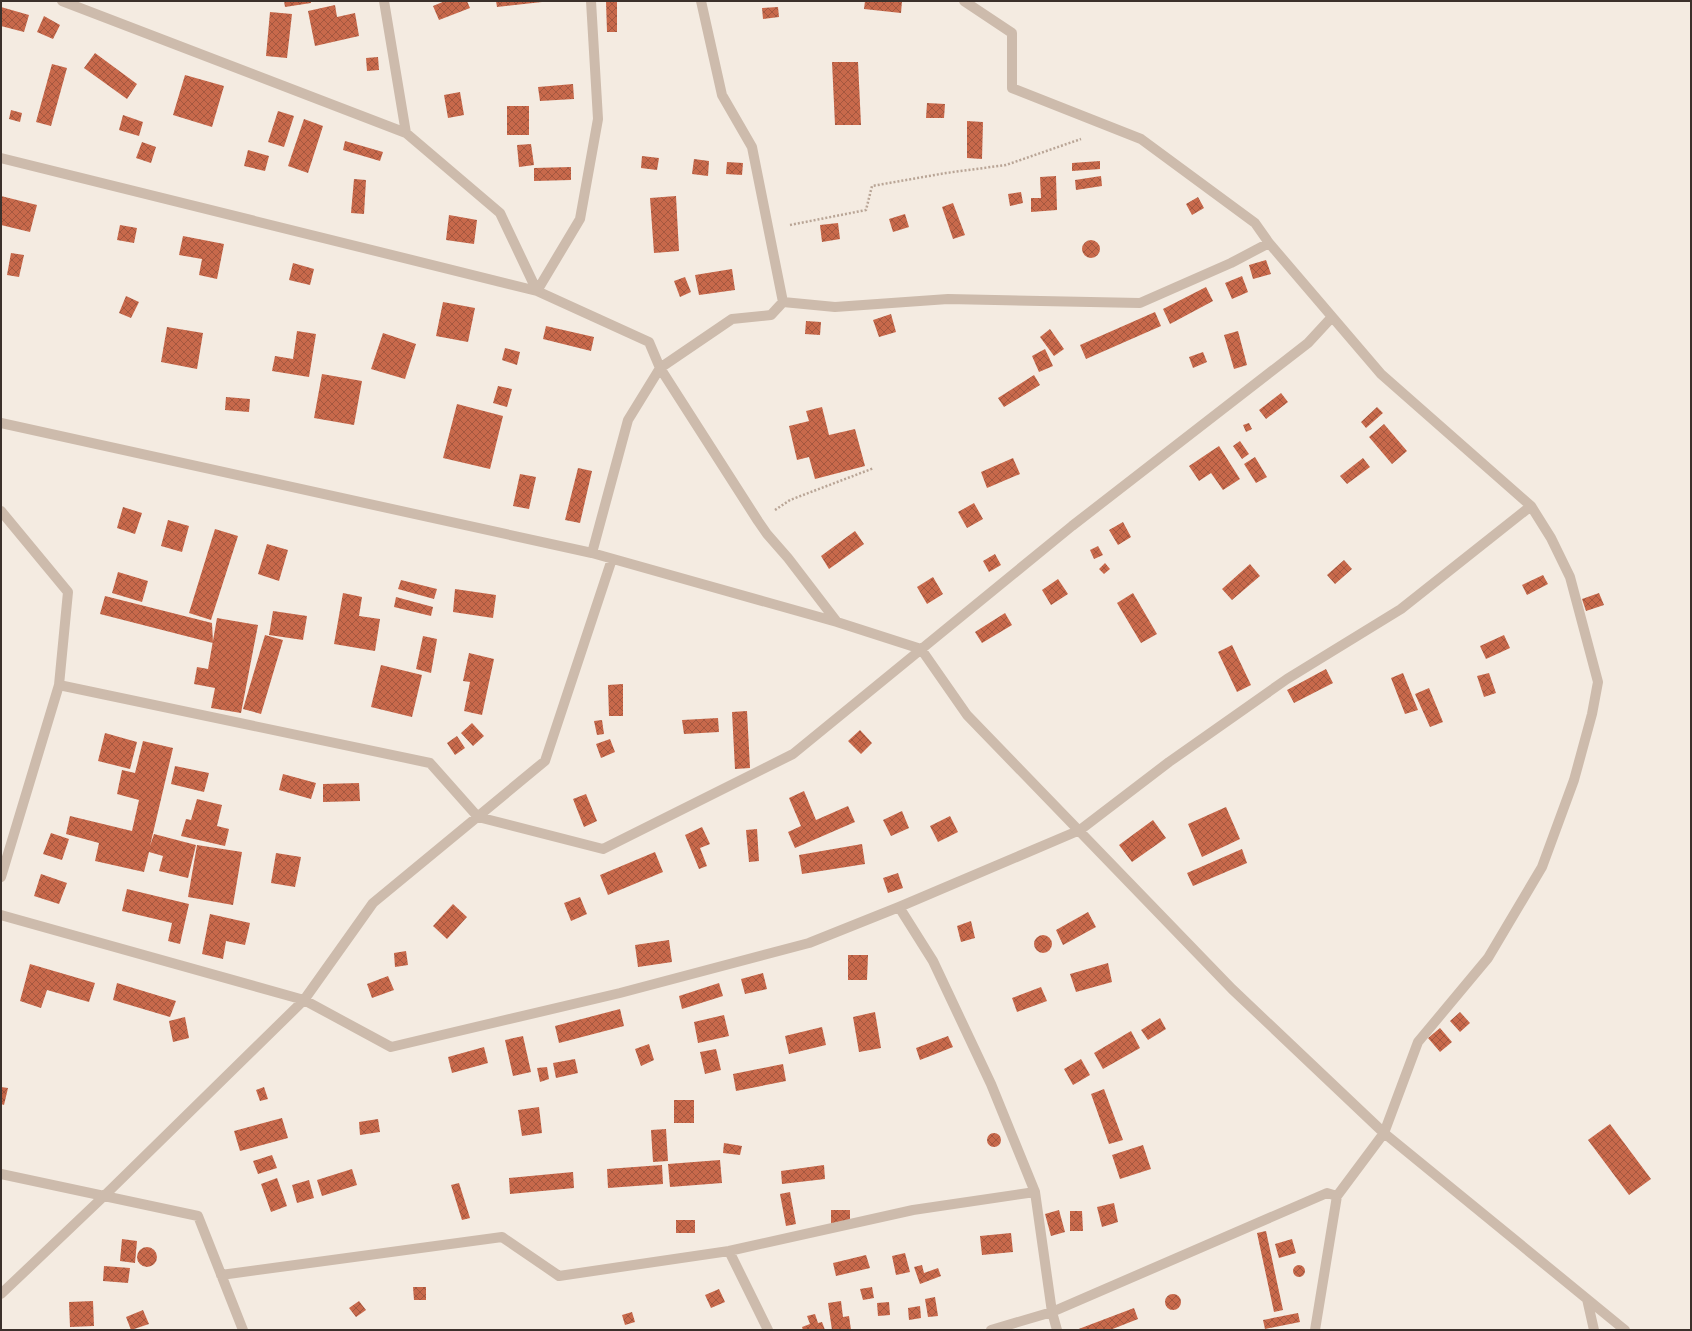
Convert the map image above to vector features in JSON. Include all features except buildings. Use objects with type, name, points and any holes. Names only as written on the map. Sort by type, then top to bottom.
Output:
[{"type":"street","points":[[62,1],[406,134],[500,213],[537,291]]},
{"type":"street","points":[[384,1],[406,134]]},
{"type":"street","points":[[537,291],[580,219],[598,119],[591,1]]},
{"type":"street","points":[[592,553],[628,420],[660,368],[732,319],[771,316],[782,302],[752,147],[722,95],[700,1]]},
{"type":"street","points":[[964,1],[1012,33],[1012,88],[1141,139],[1255,223],[1269,243],[1381,374],[1531,506],[1551,538],[1570,577],[1598,682],[1592,714],[1574,780],[1542,867],[1488,958],[1418,1042],[1384,1133],[1337,1196],[1315,1330]]},
{"type":"street","points":[[1,158],[537,291],[649,342],[660,368],[758,521],[837,622]]},
{"type":"street","points":[[782,302],[835,307],[948,299],[1140,303],[1231,262],[1269,243]]},
{"type":"street","points":[[59,686],[430,763],[478,817],[603,849],[793,754],[1072,526],[1308,343],[1332,317]]},
{"type":"street","points":[[1,423],[592,553],[837,622],[921,649],[967,714],[1232,989],[1384,1133],[1625,1330]]},
{"type":"street","points":[[1,915],[304,1000],[391,1046],[620,993],[808,943],[900,907],[1080,830],[1169,762],[1287,679],[1401,609],[1531,506]]},
{"type":"street","points":[[1,511],[68,592],[59,686],[1,877]]},
{"type":"street","points":[[1,1294],[103,1197],[304,1000],[373,903],[545,761],[612,558]]},
{"type":"street","points":[[900,907],[934,961],[991,1084],[1035,1192],[1052,1312],[1057,1330]]},
{"type":"street","points":[[1,1174],[103,1197],[198,1216],[243,1330]]},
{"type":"street","points":[[221,1275],[502,1237],[559,1276],[729,1251],[913,1210],[1035,1192]]},
{"type":"street","points":[[990,1330],[1052,1312],[1327,1194],[1337,1196]]},
{"type":"street","points":[[729,1251],[768,1330]]},
{"type":"street","points":[[1587,1299],[1594,1330]]},
{"type":"path","points":[[768,229],[866,210],[872,186],[946,173],[1006,165],[1112,128]]},
{"type":"path","points":[[758,521],[790,500],[874,468]]}]
